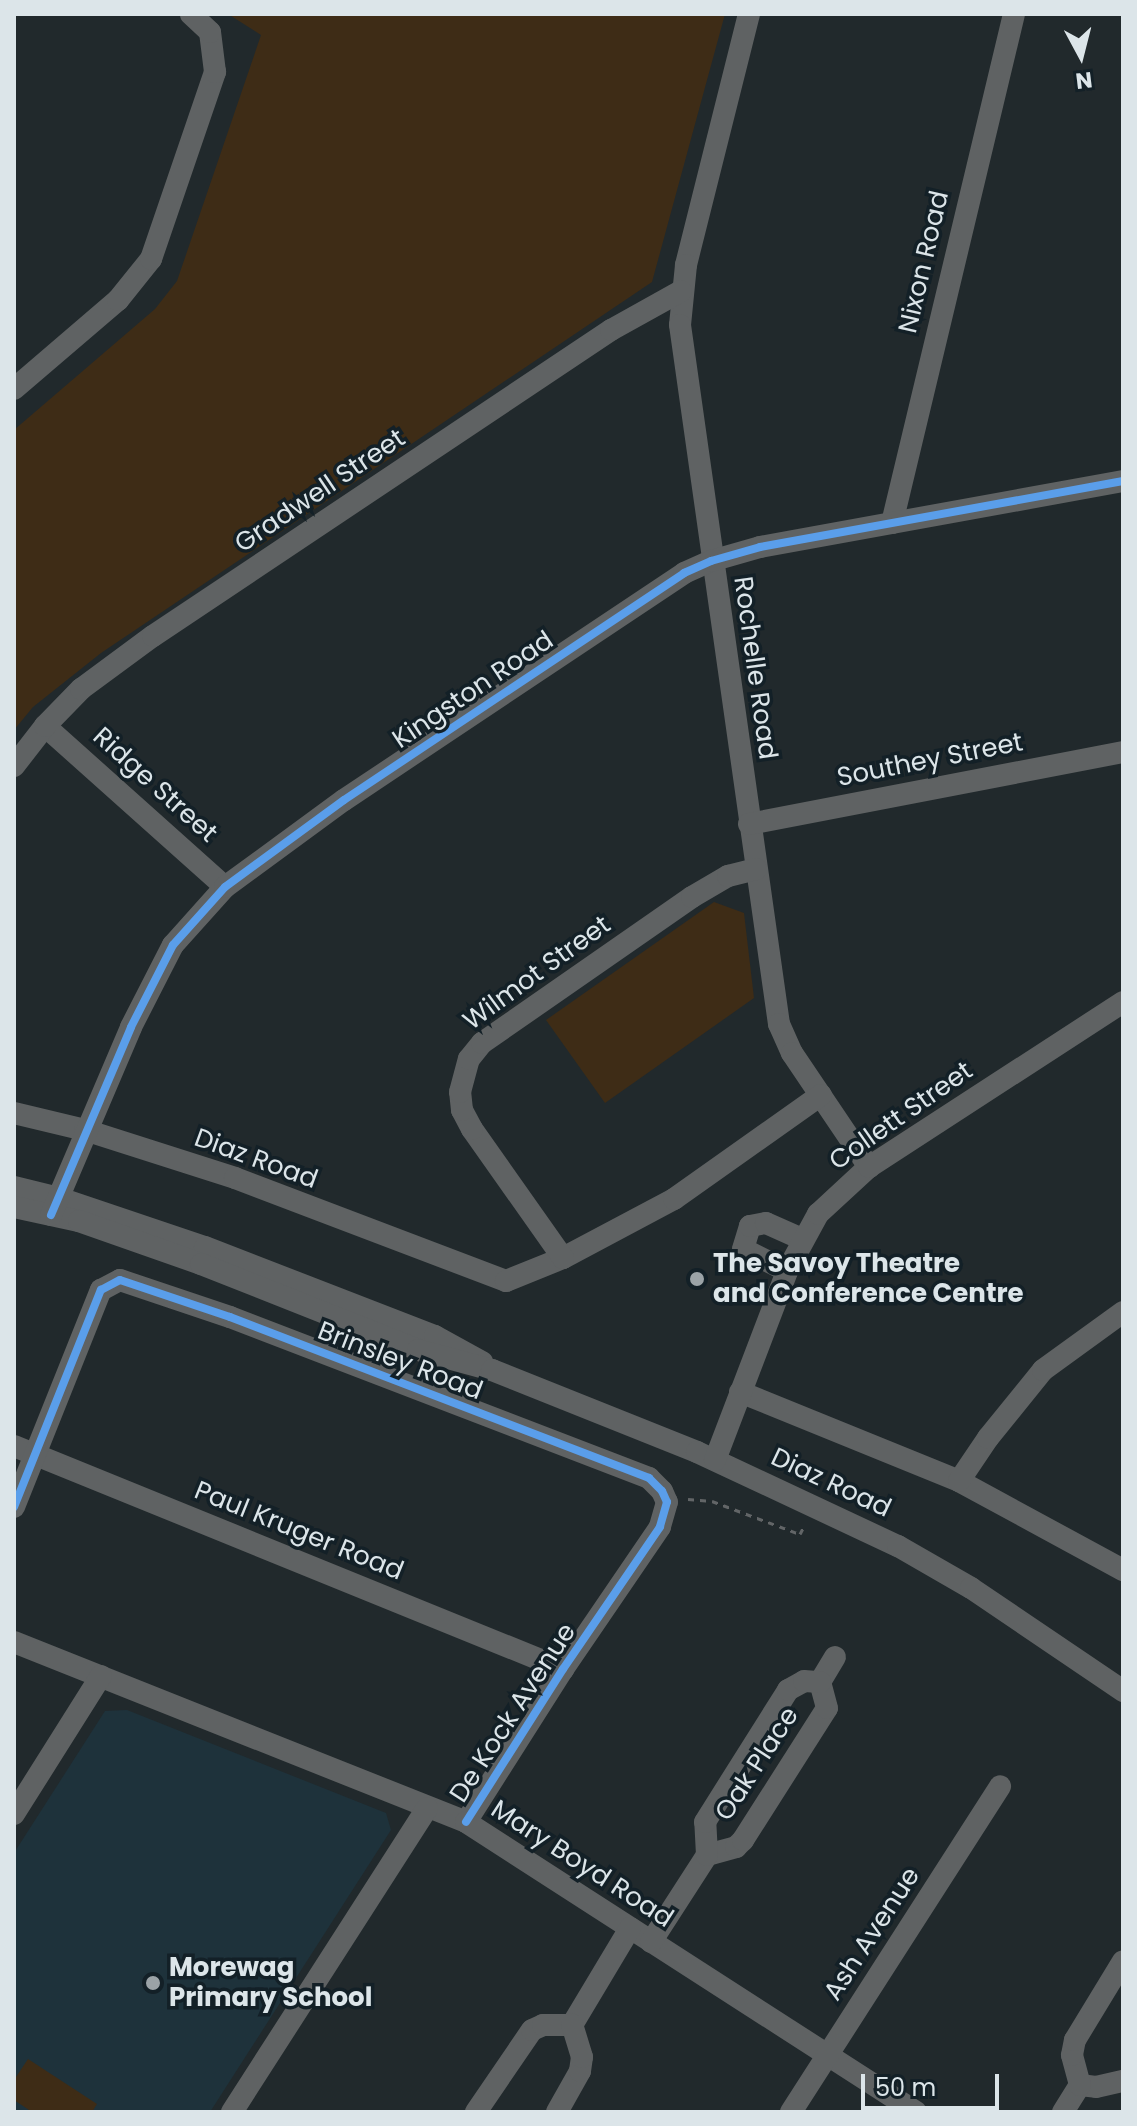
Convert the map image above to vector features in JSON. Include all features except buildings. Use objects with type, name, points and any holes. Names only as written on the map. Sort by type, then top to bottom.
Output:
[{"type":"street","points":[[14,389],[118,300],[139,278],[151,259],[215,72],[210,32],[191,14]]},
{"type":"street","name":"Rochelle Road","points":[[749,14],[681,291],[682,340],[779,1024],[792,1053],[869,1167]]},
{"type":"street","name":"Nixon Road","points":[[892,523],[1014,14]]},
{"type":"street","name":"Gradwell Street","points":[[14,766],[45,726],[81,689],[153,636],[611,330],[681,291]]},
{"type":"street","name":"Kingston Road","points":[[55,1206],[85,1130],[173,945],[225,887],[344,800],[684,573],[711,561],[760,547],[1123,481]]},
{"type":"street","name":"Ridge Street","points":[[45,726],[225,887]]},
{"type":"street","name":"Southey Street","points":[[749,824],[1123,752]]},
{"type":"street","name":"Wilmot Street","points":[[563,1258],[472,1129],[462,1110],[460,1092],[469,1059],[482,1043],[692,897],[728,876],[756,869]]},
{"type":"street","name":"Collett Street","points":[[715,1460],[787,1271],[818,1214],[869,1167],[1123,1002]]},
{"type":"street","points":[[563,1258],[674,1199],[821,1095]]},
{"type":"street","name":"Diaz Road","points":[[14,1113],[85,1130],[235,1178],[497,1280],[513,1279],[563,1258]]},
{"type":"street","name":"Diaz Road","points":[[14,1187],[418,1350],[492,1370],[715,1460],[825,1510],[971,1588],[1123,1691]]},
{"type":"street","name":"Diaz Road","points":[[14,1207],[55,1206]]},
{"type":"street","points":[[787,1271],[743,1249],[750,1226],[766,1223],[802,1239]]},
{"type":"street","name":"Brinsley Road","points":[[36,1454],[101,1290],[120,1280],[634,1472],[657,1485],[667,1502]]},
{"type":"street","points":[[959,1481],[988,1438],[1043,1370],[1121,1315]]},
{"type":"street","name":"Diaz Road","points":[[740,1392],[959,1481],[1123,1570]]},
{"type":"street","name":"Paul Kruger Road","points":[[14,1446],[563,1669]]},
{"type":"street","points":[[14,1507],[36,1454]]},
{"type":"street","name":"De Kock Avenue","points":[[466,1822],[563,1669],[660,1527],[667,1502]]},
{"type":"street","name":"Mary Boyd Road","points":[[14,1642],[466,1822],[916,2112]]},
{"type":"street","name":"Oak Place","points":[[707,1855],[736,1847],[743,1840],[827,1708],[820,1682],[835,1657]]},
{"type":"street","points":[[14,1814],[101,1676]]},
{"type":"street","name":"Oak Place","points":[[651,1942],[707,1855],[705,1822],[788,1690],[804,1681],[820,1682]]},
{"type":"street","name":"Ash Avenue","points":[[791,2112],[1000,1786]]},
{"type":"street","points":[[232,2112],[427,1808]]},
{"type":"street","points":[[557,2112],[580,2071],[582,2057],[572,2025],[630,1928]]},
{"type":"street","points":[[1063,2112],[1080,2085],[1072,2055],[1075,2040],[1123,1961]]},
{"type":"street","points":[[476,2112],[532,2030],[543,2025],[572,2025]]},
{"type":"street","points":[[1080,2085],[1096,2087],[1123,2081]]},
{"type":"path","points":[[667,1502],[695,1498],[712,1501],[800,1534],[807,1520],[814,1524],[825,1510]]},
{"type":"shaded area","points":[[228,14],[725,14],[652,282],[101,653],[33,707],[14,730],[14,430],[155,309],[177,281],[261,35]]},
{"type":"shaded area","points":[[714,902],[744,913],[754,998],[605,1103],[546,1020]]},
{"type":"shaded area","name":"Morewag Primary School","points":[[127,1710],[386,1813],[391,1830],[210,2112],[14,2112],[14,1853],[105,1711]]},
{"type":"shaded area","points":[[28,2059],[97,2104],[92,2112],[32,2112],[14,2100],[14,2080]]},
{"type":"cycle path","points":[[51,1215],[131,1027],[173,945],[225,887],[344,800],[684,573],[711,561],[760,547],[1123,481]]},
{"type":"cycle path","points":[[14,1507],[101,1290],[120,1280],[230,1317],[649,1478],[662,1491],[667,1502],[660,1527],[563,1669],[466,1822]]},
{"type":"place","name":"The Savoy Theatre and Conference Centre","points":[[697,1279]]},
{"type":"place","name":"Morewag Primary School","points":[[153,1983]]}]
